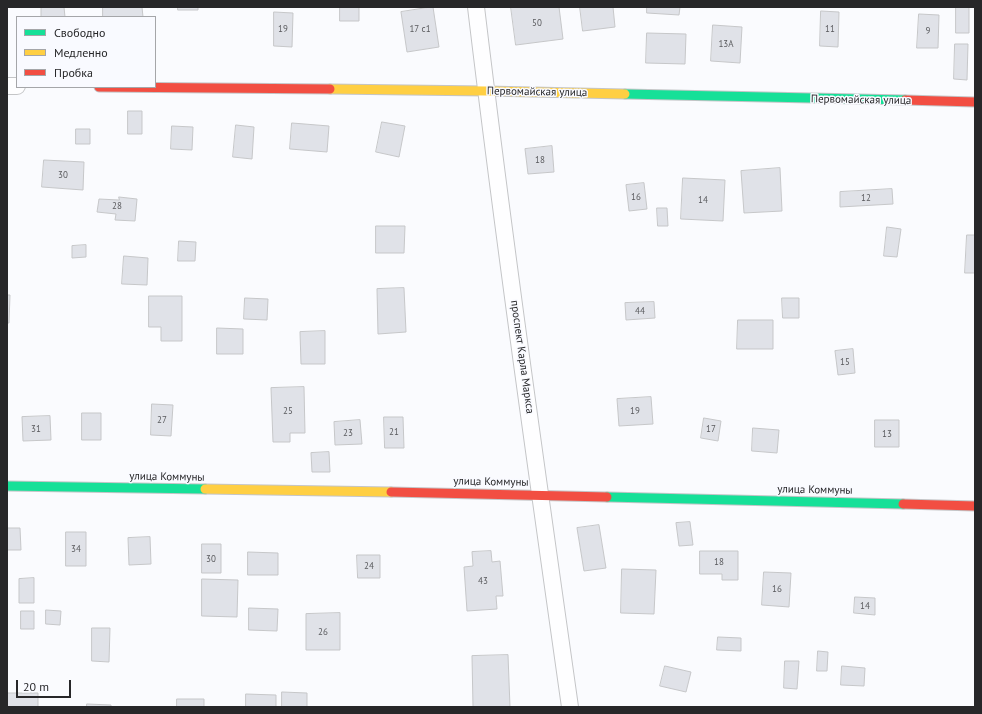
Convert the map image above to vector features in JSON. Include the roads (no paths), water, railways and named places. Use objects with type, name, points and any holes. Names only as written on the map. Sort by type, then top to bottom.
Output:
[{"type":"street","name":"проспект Карла Маркса","points":[[476,7],[540,495],[570,707]]},
{"type":"street","name":"Первомайская улица","points":[[156,88],[486,91],[975,102]]},
{"type":"street","name":"улица Коммуны","points":[[7,486],[540,495],[975,506]]}]
